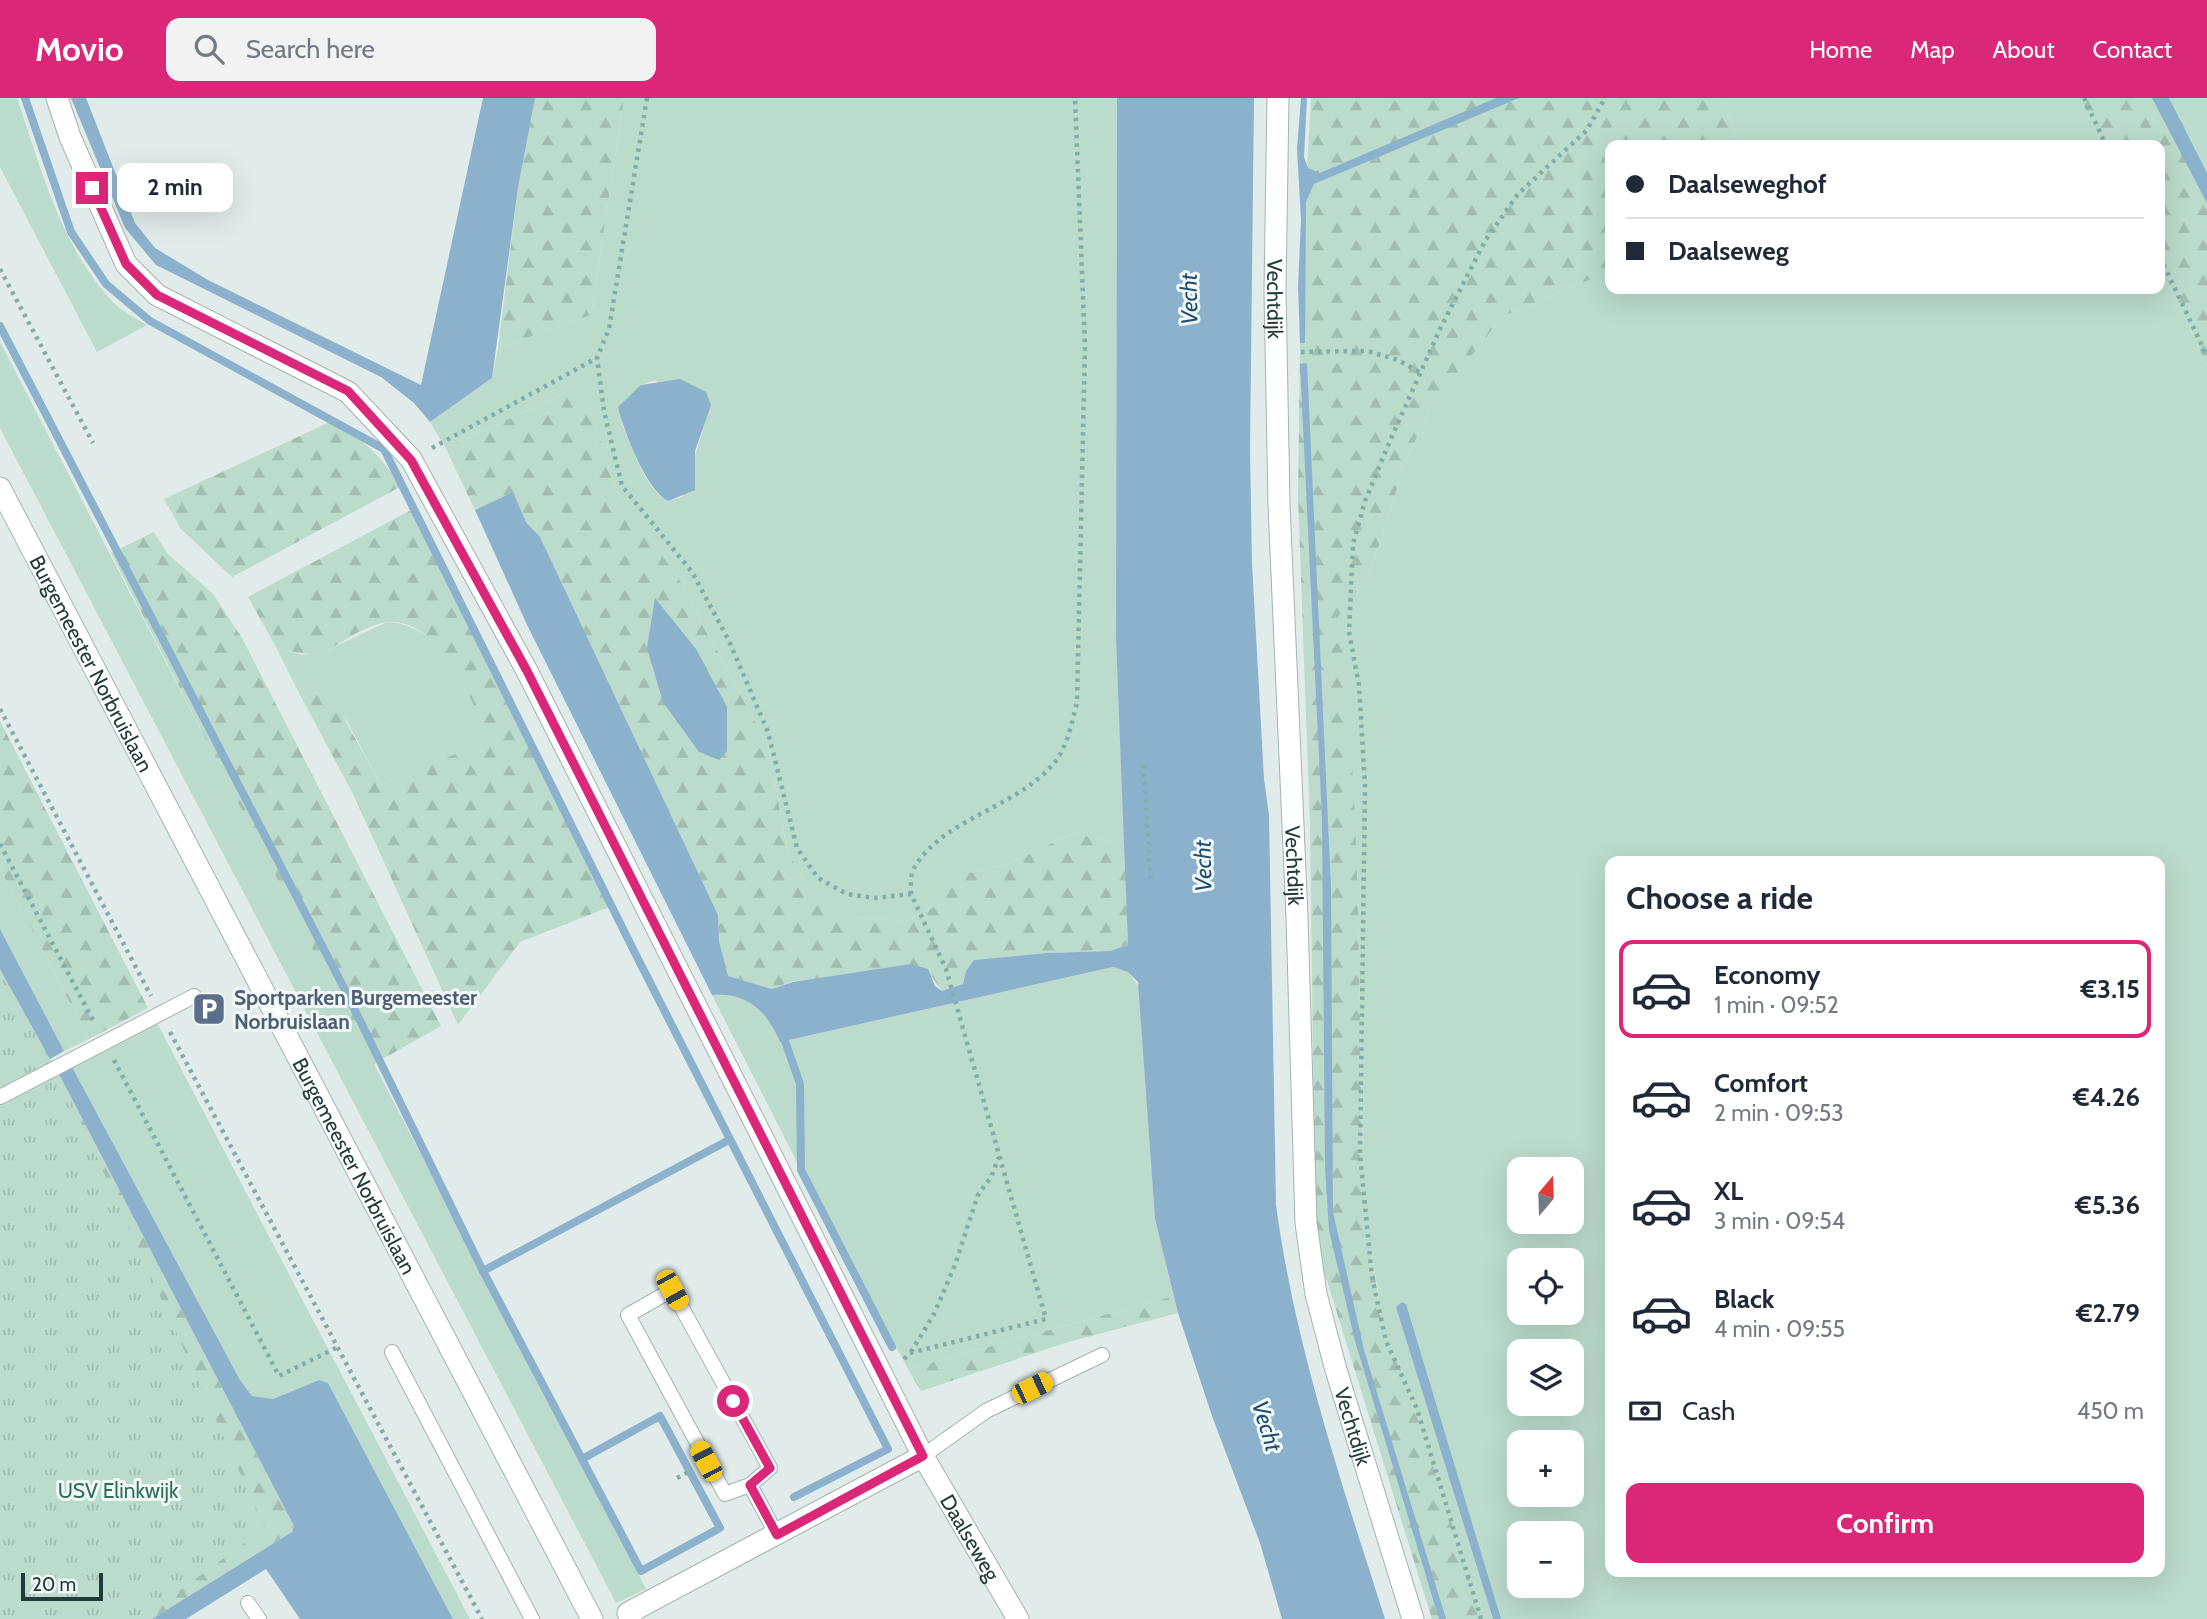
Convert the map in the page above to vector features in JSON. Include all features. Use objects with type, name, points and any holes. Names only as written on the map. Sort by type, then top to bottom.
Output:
[{"type":"street","name":"Daalseweg","points":[[57,98],[70,138],[126,264],[157,295],[348,391],[411,460],[527,671],[923,1456],[1018,1619]]},
{"type":"street","name":"Vechtdijk","points":[[1278,98],[1275,351],[1306,1223],[1316,1294],[1336,1370],[1413,1619]]},
{"type":"street","name":"Burgemeester Norbruislaan","points":[[0,488],[592,1619]]},
{"type":"street","points":[[630,1616],[923,1456]]},
{"type":"lane","points":[[0,1097],[194,996]]},
{"type":"lane","points":[[672,1290],[770,1468],[750,1485],[725,1494],[628,1315],[672,1290]]},
{"type":"lane","points":[[392,1352],[532,1619]]},
{"type":"lane","points":[[923,1456],[986,1411],[1101,1355]]},
{"type":"lane","points":[[750,1485],[777,1535]]},
{"type":"lane","points":[[248,1603],[259,1619]]},
{"type":"path","points":[[647,98],[609,329],[597,358],[604,411],[622,486],[692,572],[729,641],[768,732],[797,849],[818,878],[847,894],[875,898],[911,894]]},
{"type":"path","points":[[910,1353],[1046,1318],[959,1009],[946,969],[911,894],[912,871],[931,846],[1025,788],[1055,762],[1068,738],[1077,702],[1085,346],[1075,98]]},
{"type":"path","points":[[1481,1619],[1417,1409],[1386,1341],[1372,1277],[1360,1155],[1365,786],[1359,685],[1349,632],[1351,568],[1353,544],[1365,501],[1421,373],[1485,241],[1518,194],[1587,130],[1605,98]]},
{"type":"path","points":[[2084,98],[2104,140]]},
{"type":"path","points":[[2165,268],[2207,356]]},
{"type":"path","points":[[0,269],[93,443]]},
{"type":"path","points":[[1275,351],[1368,351],[1398,360],[1421,373]]},
{"type":"path","points":[[411,460],[597,358]]},
{"type":"path","points":[[1144,765],[1152,884]]},
{"type":"path","points":[[0,844],[279,1376],[338,1347],[482,1619]]},
{"type":"path","points":[[883,1377],[910,1353],[934,1314],[955,1265],[978,1195],[991,1177],[999,1157]]},
{"type":"path","points":[[677,1478],[695,1468]]},
{"type":"green space","points":[[0,98],[17,98],[54,204],[78,255],[115,304],[147,325],[97,352],[0,167]]},
{"type":"green space","points":[[535,98],[624,98],[591,315],[498,348],[518,188]]},
{"type":"green space","points":[[624,98],[1117,98],[1116,639],[1125,846],[1074,833],[1005,865],[947,878],[941,904],[905,921],[851,917],[805,881],[787,851],[769,748],[678,577],[619,497],[586,398],[565,394],[445,447],[430,422],[492,378],[498,348],[591,315]],"holes":[[[656,380],[703,430],[682,497],[668,501],[652,487],[646,477],[622,424],[641,385]]]},
{"type":"green space","points":[[1311,98],[1725,98],[1737,140],[1605,140],[1605,273],[1502,317],[1432,406],[1402,468],[1370,572],[1338,617],[1352,769],[1364,1165],[1374,1269],[1380,1304],[1483,1619],[1432,1619],[1323,1268],[1315,1213],[1310,825],[1298,496],[1301,278]]},
{"type":"green space","points":[[1725,98],[2080,98],[2100,140],[1737,140]]},
{"type":"green space","points":[[2080,98],[2169,98],[2207,169],[2207,365],[2165,276],[2165,140],[2100,140]]},
{"type":"green space","points":[[2169,98],[2207,98],[2207,169]]},
{"type":"green space","points":[[1605,273],[1605,294],[2165,294],[2165,276],[2207,365],[2207,1619],[1483,1619],[1380,1304],[1364,1207],[1358,919],[1338,617],[1370,572],[1402,468],[1432,406],[1502,317]]},
{"type":"green space","points":[[0,342],[646,1589],[616,1603],[0,428]]},
{"type":"green space","points":[[565,394],[586,397],[619,497],[678,577],[769,748],[787,851],[805,881],[851,917],[905,921],[941,904],[946,878],[1005,865],[1074,833],[1125,846],[1128,945],[1110,951],[1047,953],[974,960],[966,971],[963,984],[942,991],[932,977],[793,981],[772,989],[727,976],[719,941],[718,915],[540,537],[526,522],[513,492],[475,510],[445,447]]},
{"type":"green space","points":[[332,421],[371,449],[400,487],[232,577],[181,529],[164,499]]},
{"type":"green space","points":[[413,509],[612,906],[520,942],[458,1025],[354,796],[298,691],[316,691],[334,700],[381,785],[489,740],[472,702],[448,659],[433,641],[415,628],[396,622],[375,625],[329,650],[309,654],[295,652],[276,647],[248,597]]},
{"type":"green space","points":[[154,532],[167,553],[213,594],[242,638],[441,1026],[372,1065],[111,553]]},
{"type":"green space","points":[[387,622],[407,626],[425,635],[440,649],[463,683],[490,740],[381,785],[347,721],[316,691],[298,691],[276,647],[302,655],[328,650]]},
{"type":"green space","points":[[0,721],[148,1008],[89,1039],[0,869]]},
{"type":"green space","points":[[0,869],[89,1039],[64,1051],[0,929]]},
{"type":"green space","points":[[1113,967],[1128,972],[1139,987],[1155,1219],[1174,1296],[908,1369],[801,1170],[712,995],[736,997],[754,1006],[769,1021],[780,1042]]},
{"type":"green space","name":"USV Elinkwijk","points":[[0,968],[59,1074],[265,1528],[141,1619],[0,1619]]},
{"type":"green space","points":[[157,1023],[470,1619],[453,1619],[328,1383],[319,1380],[273,1399],[252,1396],[240,1380],[72,1067]]},
{"type":"green space","name":"USV Elinkwijk","points":[[59,1074],[294,1526],[292,1532],[152,1619],[56,1619]]},
{"type":"green space","points":[[1174,1296],[1178,1313],[1068,1342],[921,1391],[908,1369]]},
{"type":"water","points":[[71,98],[86,98],[135,223],[155,248],[208,280],[421,385],[483,98],[535,98],[518,188],[492,378],[430,422],[414,403],[381,377],[156,265],[125,228]]},
{"type":"water","name":"Vecht","points":[[1117,98],[1254,98],[1250,449],[1252,563],[1264,779],[1269,815],[1276,1205],[1284,1258],[1308,1363],[1385,1619],[1282,1619],[1260,1543],[1212,1416],[1178,1313],[1155,1219],[1138,982],[1128,972],[1113,967],[780,1042],[769,1021],[754,1006],[736,997],[712,995],[528,627],[475,510],[513,492],[526,522],[540,537],[718,915],[719,941],[728,976],[772,989],[793,982],[911,964],[928,969],[935,986],[942,991],[963,984],[966,971],[974,960],[1047,953],[1110,951],[1128,945],[1116,639]]},
{"type":"water","points":[[1301,98],[1307,98],[1304,157],[1308,168],[1320,173],[1496,98],[1519,98],[1314,184],[1306,202],[1305,343],[1300,343],[1298,287],[1301,220],[1297,149]]},
{"type":"water","points":[[2152,98],[2169,98],[2207,173],[2207,203]]},
{"type":"water","points":[[1307,363],[1331,887],[1333,1212],[1364,1350],[1446,1619],[1439,1619],[1355,1341],[1329,1230],[1325,1168],[1322,820],[1300,364]]},
{"type":"water","points":[[680,379],[706,392],[711,405],[695,451],[695,490],[668,501],[660,495],[644,473],[618,407],[641,385]]},
{"type":"water","points":[[655,598],[696,649],[727,707],[727,751],[719,760],[699,752],[663,702],[647,648]]},
{"type":"water","points":[[0,929],[64,1051],[50,1059],[0,969]]},
{"type":"water","points":[[72,1067],[240,1380],[252,1396],[273,1399],[319,1380],[328,1383],[453,1619],[300,1619],[266,1569],[186,1619],[152,1619],[292,1532],[294,1526],[59,1074]]},
{"type":"water","points":[[1402,1302],[1406,1304],[1501,1619],[1493,1619],[1396,1307]]},
{"type":"waterway","points":[[25,98],[71,232],[106,284],[150,321],[384,449],[636,955],[888,1449],[794,1497]]},
{"type":"waterway","points":[[0,326],[343,986],[483,1271],[641,1571],[720,1528],[660,1416],[582,1459]]},
{"type":"waterway","points":[[785,1041],[800,1084],[801,1170],[892,1347]]},
{"type":"waterway","points":[[483,1271],[729,1140]]},
{"type":"place","name":"Sportparken Burgemeester Norbruislaan","points":[[209,1009]]},
{"type":"route","points":[[92,188],[126,264],[157,295],[348,391],[411,460],[527,671],[923,1456],[777,1535],[750,1485],[770,1468],[733,1401]]}]
